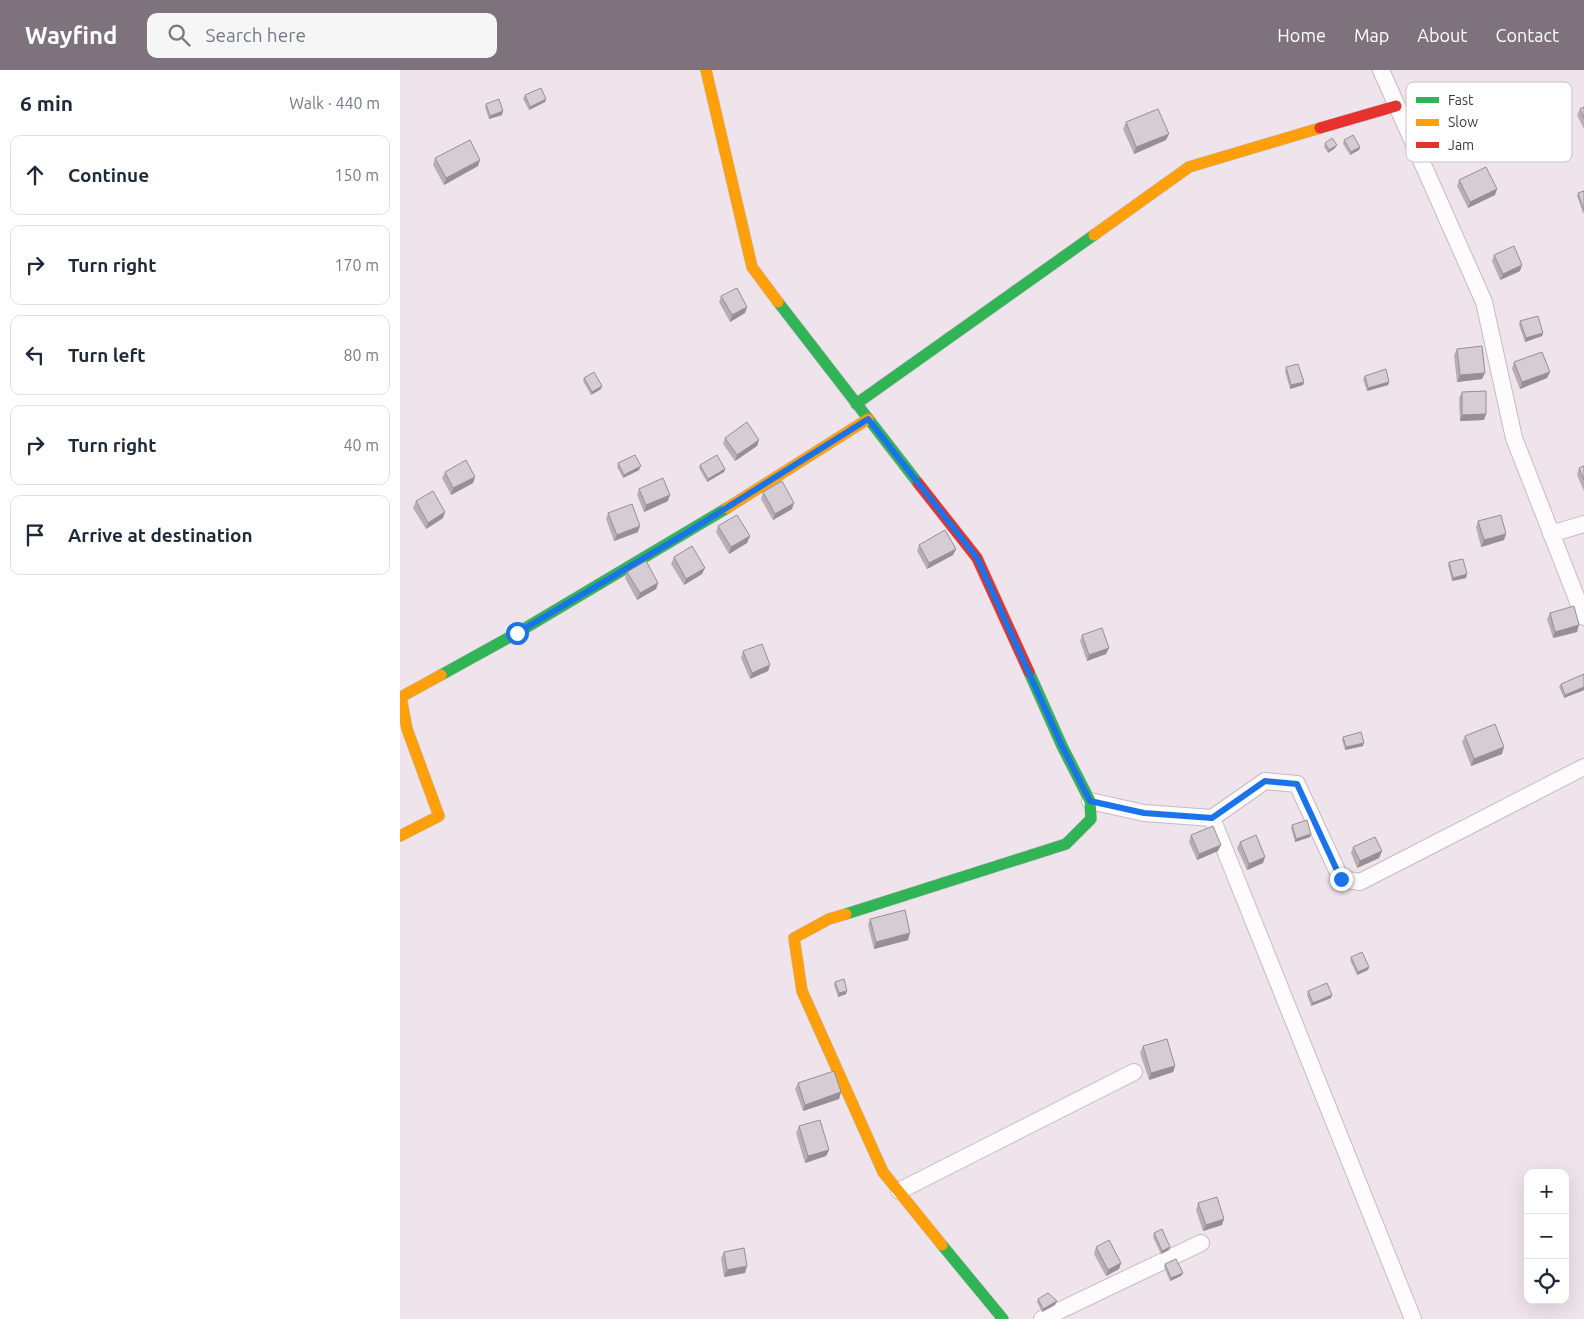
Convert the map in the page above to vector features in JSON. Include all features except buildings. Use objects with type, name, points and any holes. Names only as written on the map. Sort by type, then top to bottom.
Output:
[{"type":"street","points":[[706,70],[752,267],[856,404],[977,558],[1058,737],[1090,801],[1091,819],[1066,844],[829,919],[794,938],[802,991],[883,1172],[1003,1319]]},
{"type":"street","points":[[1380,70],[1406,128]]},
{"type":"street","points":[[856,404],[1189,167],[1396,106]]},
{"type":"street","points":[[1421,162],[1484,302],[1514,438],[1584,617]]},
{"type":"street","points":[[400,836],[439,816],[407,729],[401,698],[517,633],[688,532],[868,419]]},
{"type":"street","points":[[1551,534],[1584,524]]},
{"type":"street","points":[[1090,801],[1144,813],[1212,818],[1265,781],[1297,784],[1341,879],[1360,882],[1584,767]]},
{"type":"street","points":[[1212,818],[1413,1319]]},
{"type":"street","points":[[899,1191],[1134,1072]]},
{"type":"street","points":[[1042,1319],[1201,1243]]},
{"type":"traffic: fast","points":[[856,404],[1094,235]]},
{"type":"traffic: fast","points":[[778,302],[918,483]]},
{"type":"traffic: fast","points":[[441,675],[517,633],[727,508]]},
{"type":"traffic: fast","points":[[846,914],[1066,844],[1091,819],[1090,801],[1062,746],[1029,672]]},
{"type":"traffic: fast","points":[[942,1245],[1003,1319]]},
{"type":"traffic: slow","points":[[706,70],[752,267],[778,302]]},
{"type":"traffic: slow","points":[[1094,235],[1189,167],[1320,128]]},
{"type":"traffic: slow","points":[[727,508],[868,419]]},
{"type":"traffic: slow","points":[[400,836],[439,816],[407,729],[401,697],[441,675]]},
{"type":"traffic: slow","points":[[846,914],[829,919],[794,938],[802,991],[883,1172],[942,1245]]},
{"type":"traffic: jam","points":[[1320,128],[1396,106]]},
{"type":"traffic: jam","points":[[918,483],[977,558],[1029,672]]},
{"type":"route","points":[[517,633],[688,532],[868,419],[977,558],[1062,746],[1090,801],[1144,813],[1212,818],[1265,781],[1297,784],[1341,879]]}]
